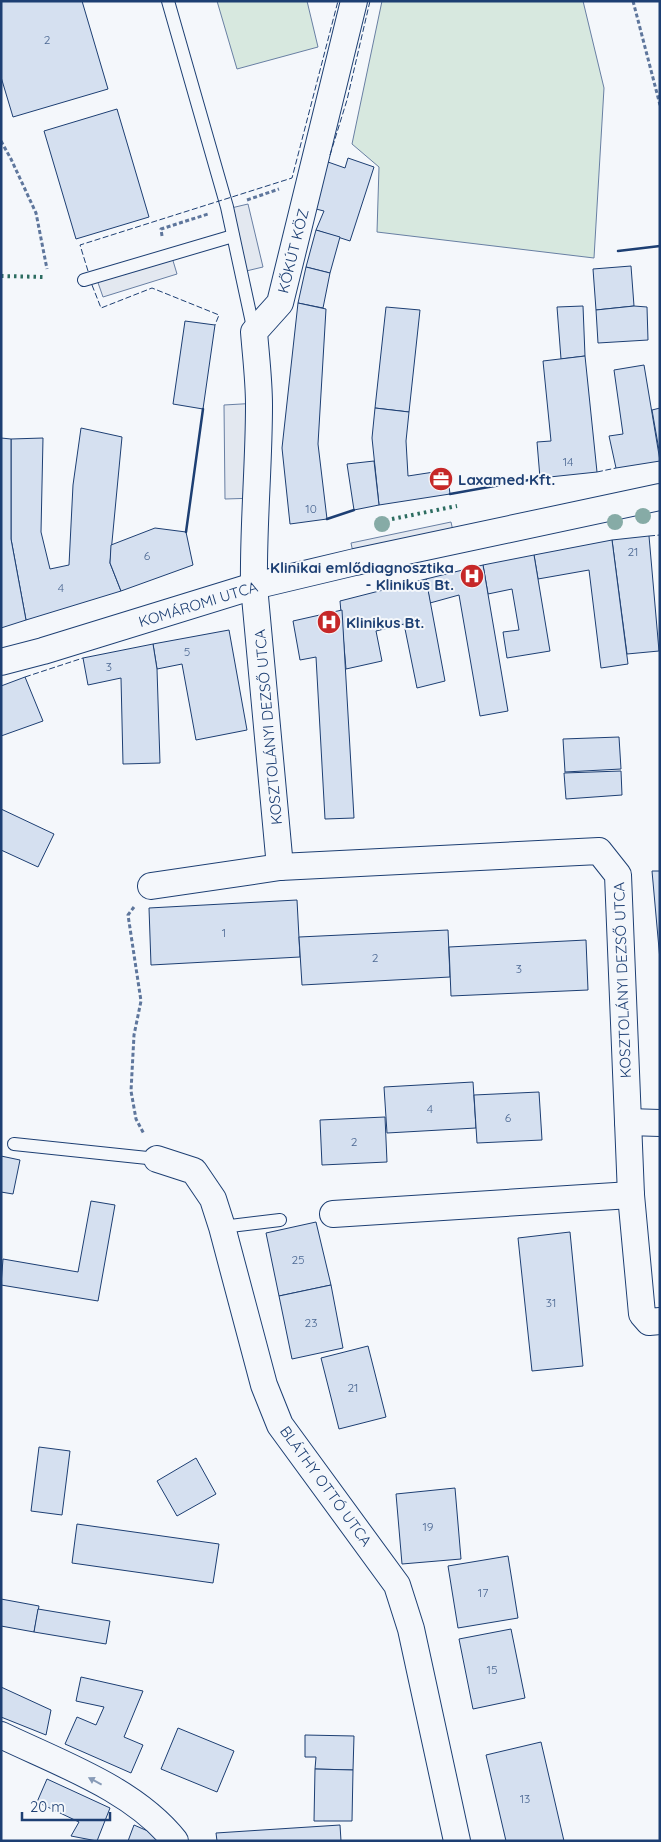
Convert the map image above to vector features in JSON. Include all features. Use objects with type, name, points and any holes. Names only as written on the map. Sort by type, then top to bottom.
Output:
[{"type":"street","name":"KŐKÚT KÖZ","points":[[254,332],[280,303],[354,1]]},
{"type":"street","points":[[254,332],[259,403],[257,498],[253,543],[254,586]]},
{"type":"street","name":"KOMÁROMI UTCA","points":[[1,662],[43,651],[254,586],[355,562],[660,497]]},
{"type":"street","name":"KOSZTOLÁNYI DEZSŐ UTCA","points":[[254,586],[280,867]]},
{"type":"street","name":"KOSZTOLÁNYI DEZSŐ UTCA","points":[[150,886],[280,867],[599,852],[618,875],[631,1195],[651,1317]]},
{"type":"street","points":[[628,1122],[660,1123]]},
{"type":"street","name":"BLÁTHY OTTÓ UTCA","points":[[157,1159],[194,1171],[213,1199],[264,1384],[280,1425],[397,1585],[411,1629],[458,1841]]},
{"type":"street","points":[[333,1214],[631,1195]]},
{"type":"street","points":[[1,1735],[127,1798],[162,1824],[175,1841]]},
{"type":"lane","points":[[168,1],[227,207],[254,332]]},
{"type":"lane","points":[[84,280],[233,236]]},
{"type":"lane","points":[[14,1144],[157,1159]]},
{"type":"lane","points":[[222,1227],[280,1220]]},
{"type":"path","points":[[633,1],[660,105]]},
{"type":"path","points":[[1,141],[12,159],[36,213],[47,269]]},
{"type":"path","points":[[245,201],[285,187]]},
{"type":"path","points":[[160,230],[210,213]]},
{"type":"path","points":[[150,886],[128,915],[141,1000],[134,1035],[131,1091],[136,1120],[157,1159]]},
{"type":"shaded area","points":[[217,1],[307,1],[318,47],[237,69]]},
{"type":"shaded area","points":[[382,1],[583,1],[604,88],[594,258],[377,232],[379,167],[352,144]]},
{"type":"shaded area","points":[[248,204],[263,267],[242,272],[227,209]]},
{"type":"shaded area","points":[[171,254],[177,274],[103,297],[96,277]]},
{"type":"shaded area","points":[[259,403],[257,498],[225,499],[224,405]]},
{"type":"shaded area","points":[[451,522],[455,540],[355,562],[351,543]]},
{"type":"building","points":[[1,1],[82,1],[108,89],[13,117],[1,77]]},
{"type":"building","points":[[117,109],[149,217],[76,239],[44,131]]},
{"type":"building","points":[[348,158],[374,167],[350,241],[316,230],[324,211],[312,208],[328,162],[345,168]]},
{"type":"building","points":[[316,230],[340,237],[330,273],[306,267]]},
{"type":"building","points":[[631,266],[634,306],[596,310],[593,269]]},
{"type":"building","points":[[306,267],[330,273],[323,308],[298,303]]},
{"type":"building","points":[[298,303],[326,309],[318,444],[327,519],[290,524],[282,448]]},
{"type":"building","points":[[583,306],[585,356],[561,359],[557,307]]},
{"type":"building","points":[[634,306],[647,307],[648,340],[598,343],[596,310]]},
{"type":"building","points":[[386,307],[420,310],[409,412],[375,408]]},
{"type":"building","points":[[185,321],[215,325],[203,409],[173,404]]},
{"type":"building","points":[[585,356],[597,472],[540,478],[537,442],[551,441],[543,361]]},
{"type":"building","points":[[644,365],[660,461],[616,468],[609,436],[623,434],[614,370]]},
{"type":"building","points":[[375,408],[409,412],[406,441],[408,476],[447,470],[450,494],[379,505],[372,438]]},
{"type":"building","points":[[660,408],[660,456],[652,410]]},
{"type":"building","points":[[81,428],[122,437],[110,563],[121,591],[26,620],[11,539],[11,439],[43,438],[41,532],[50,569],[69,565],[73,485]]},
{"type":"building","points":[[1,438],[11,439],[11,539],[26,620],[1,628]]},
{"type":"building","points":[[374,461],[379,505],[354,510],[347,464]]},
{"type":"building","points":[[155,528],[186,532],[193,565],[121,591],[110,563],[111,545]]},
{"type":"building","points":[[649,536],[659,651],[627,654],[612,540]]},
{"type":"building","points":[[612,540],[628,664],[601,668],[589,570],[538,579],[534,555]]},
{"type":"building","points":[[534,555],[550,651],[507,658],[503,632],[519,630],[512,589],[488,594],[483,565]]},
{"type":"building","points":[[483,565],[508,711],[480,716],[459,595],[430,603],[426,579]]},
{"type":"building","points":[[426,579],[445,681],[417,688],[404,624],[376,631],[382,661],[346,669],[340,601]]},
{"type":"building","points":[[342,610],[354,818],[325,819],[316,657],[300,660],[293,621]]},
{"type":"building","points":[[229,630],[247,730],[196,740],[182,664],[157,669],[153,644]]},
{"type":"building","points":[[153,644],[157,669],[160,763],[123,764],[121,678],[88,685],[83,658]]},
{"type":"building","points":[[25,677],[43,721],[1,736],[1,686]]},
{"type":"building","points":[[619,737],[621,769],[565,772],[563,739]]},
{"type":"building","points":[[621,771],[622,795],[566,799],[564,773]]},
{"type":"building","points":[[1,809],[54,834],[38,867],[1,850]]},
{"type":"building","points":[[652,871],[660,871],[660,960]]},
{"type":"building","points":[[297,900],[300,957],[151,965],[149,908]]},
{"type":"building","points":[[448,930],[450,977],[302,985],[299,937]]},
{"type":"building","points":[[586,940],[588,990],[451,996],[449,947]]},
{"type":"building","points":[[473,1082],[476,1128],[387,1133],[384,1087]]},
{"type":"building","points":[[539,1092],[542,1140],[477,1143],[474,1095]]},
{"type":"building","points":[[385,1117],[387,1162],[322,1165],[320,1120]]},
{"type":"building","points":[[1,1156],[20,1160],[13,1194],[1,1192]]},
{"type":"building","points":[[91,1201],[115,1205],[98,1301],[1,1285],[3,1259],[78,1272]]},
{"type":"building","points":[[316,1222],[331,1285],[279,1296],[266,1233]]},
{"type":"building","points":[[570,1232],[583,1366],[532,1371],[518,1238]]},
{"type":"building","points":[[331,1285],[343,1348],[292,1359],[279,1296]]},
{"type":"building","points":[[368,1346],[386,1417],[339,1429],[321,1358]]},
{"type":"building","points":[[39,1447],[70,1451],[62,1515],[31,1511]]},
{"type":"building","points":[[196,1458],[216,1494],[177,1516],[157,1481]]},
{"type":"building","points":[[455,1488],[461,1559],[402,1564],[396,1494]]},
{"type":"building","points":[[77,1524],[219,1544],[213,1583],[72,1563]]},
{"type":"building","points":[[508,1556],[518,1618],[458,1628],[448,1566]]},
{"type":"building","points":[[1,1599],[39,1606],[34,1632],[1,1626]]},
{"type":"building","points":[[38,1609],[110,1621],[106,1644],[34,1632]]},
{"type":"building","points":[[511,1629],[525,1698],[473,1709],[459,1639]]},
{"type":"building","points":[[81,1677],[143,1691],[124,1737],[143,1745],[131,1773],[65,1744],[77,1717],[96,1725],[104,1707],[76,1701]]},
{"type":"building","points":[[1,1687],[51,1710],[46,1735],[1,1717]]},
{"type":"building","points":[[178,1728],[234,1751],[217,1792],[161,1769]]},
{"type":"building","points":[[305,1735],[354,1736],[353,1770],[315,1769],[316,1757],[305,1757]]},
{"type":"building","points":[[541,1742],[564,1841],[506,1841],[486,1755]]},
{"type":"building","points":[[315,1769],[353,1770],[352,1821],[314,1821]]},
{"type":"building","points":[[47,1779],[110,1808],[97,1841],[71,1836],[79,1822],[37,1802]]},
{"type":"building","points":[[134,1825],[157,1835],[162,1841],[128,1841]]},
{"type":"building","points":[[340,1825],[341,1841],[217,1841],[216,1833]]},
{"type":"hedge","points":[[1,276],[43,277]]},
{"type":"hedge","points":[[392,519],[457,506]]},
{"type":"fence","points":[[88,271],[80,245],[292,178],[338,1]]},
{"type":"fence","points":[[330,155],[347,100],[370,1]]},
{"type":"fence","points":[[92,285],[101,308],[152,288],[219,315],[215,325]]},
{"type":"fence","points":[[597,472],[616,468]]},
{"type":"fence","points":[[649,536],[660,535]]},
{"type":"fence","points":[[25,677],[83,658]]},
{"type":"wall","points":[[618,251],[660,246]]},
{"type":"wall","points":[[186,532],[203,409]]},
{"type":"wall","points":[[450,494],[540,478]]},
{"type":"wall","points":[[327,519],[354,510]]},
{"type":"place","name":"Laxamed Kft.","points":[[441,479]]},
{"type":"place","name":"Klinikai emlődiagnosztika - Klinikus Bt.","points":[[472,576]]},
{"type":"place","name":"Klinikus Bt.","points":[[329,622]]}]
